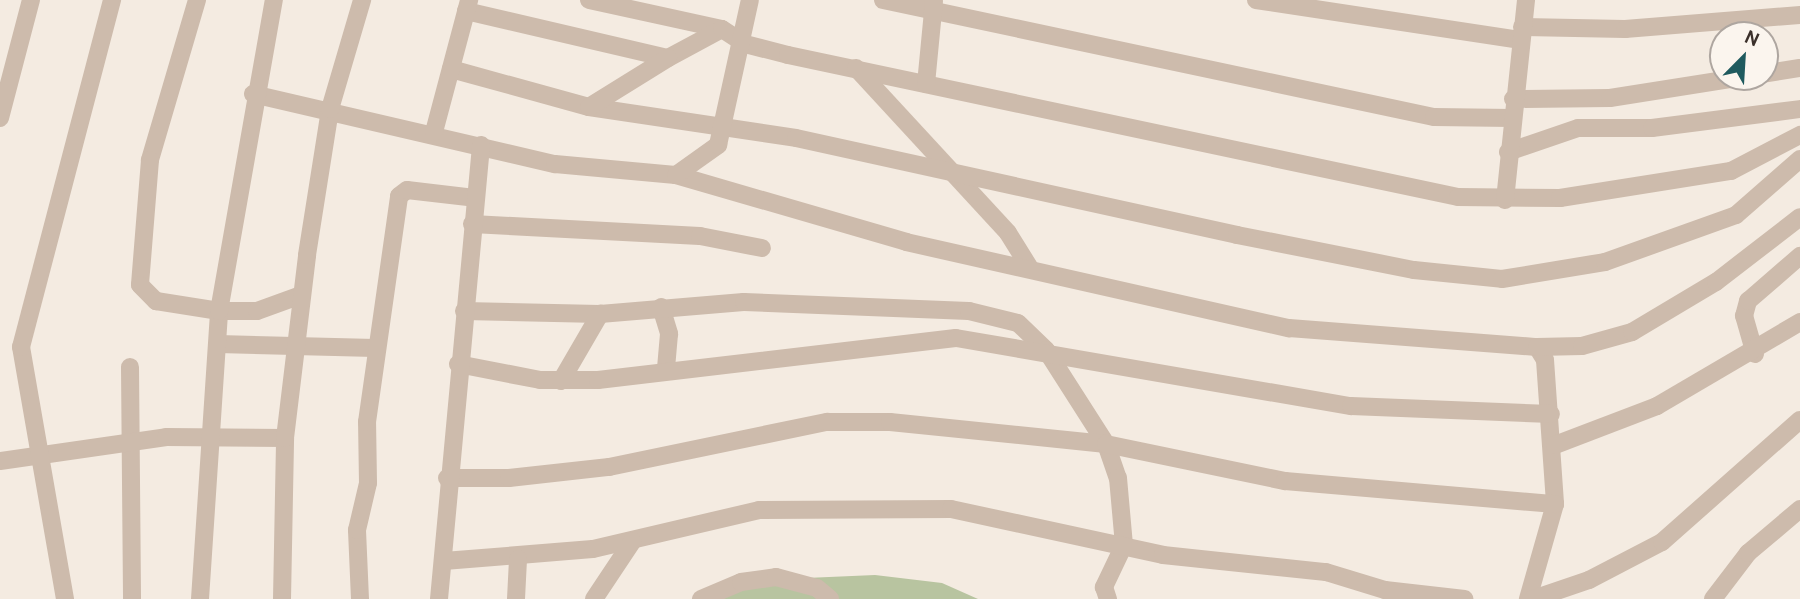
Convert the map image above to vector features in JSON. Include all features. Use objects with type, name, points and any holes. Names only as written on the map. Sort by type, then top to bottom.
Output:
[{"type":"street","points":[[0,118],[32,0]]},
{"type":"street","points":[[65,599],[22,340],[112,0]]},
{"type":"street","points":[[197,0],[153,150],[137,273],[156,302],[219,311],[257,311],[301,295]]},
{"type":"street","points":[[201,599],[219,311],[253,94],[274,0]]},
{"type":"street","points":[[282,599],[285,438],[298,345],[301,295],[330,109],[362,0]]},
{"type":"street","points":[[589,0],[722,29],[740,41],[854,65],[926,84],[1225,150],[1302,160],[1410,191],[1505,201],[1731,171],[1800,135]]},
{"type":"street","points":[[676,175],[712,152],[723,127],[750,0]]},
{"type":"street","points":[[883,0],[933,5],[1434,117],[1511,118]]},
{"type":"street","points":[[1256,0],[1522,34],[1800,15]]},
{"type":"street","points":[[1505,201],[1511,118],[1526,0]]},
{"type":"street","points":[[926,84],[933,5]]},
{"type":"street","points":[[434,132],[468,6],[668,58]]},
{"type":"street","points":[[589,107],[668,58],[722,29]]},
{"type":"street","points":[[854,65],[944,166],[1009,233],[1029,267]]},
{"type":"street","points":[[1513,99],[1610,98],[1800,68]]},
{"type":"street","points":[[451,69],[589,107],[723,127],[944,166],[1079,202],[1414,270],[1520,279],[1605,261],[1736,215],[1800,159]]},
{"type":"street","points":[[253,94],[434,132],[555,164],[676,175],[897,240],[1029,267],[1311,332],[1537,347],[1583,346],[1632,332],[1710,287],[1800,217]]},
{"type":"street","points":[[1508,152],[1578,128],[1652,128],[1800,109]]},
{"type":"street","points":[[439,599],[444,561],[447,478],[481,145]]},
{"type":"street","points":[[360,599],[357,530],[368,482],[375,348],[399,197],[407,190],[475,198]]},
{"type":"street","points":[[472,224],[700,236],[762,248]]},
{"type":"street","points":[[1755,354],[1746,328],[1748,301],[1800,256]]},
{"type":"street","points":[[464,310],[600,313],[744,303],[969,310],[1018,323],[1046,351],[1106,443],[1118,478],[1125,545],[1104,587],[1108,599]]},
{"type":"street","points":[[661,307],[669,334],[666,369]]},
{"type":"street","points":[[561,381],[600,313]]},
{"type":"street","points":[[1555,445],[1657,406],[1755,354],[1800,321]]},
{"type":"street","points":[[300,325],[341,347]]},
{"type":"street","points":[[458,364],[561,381],[951,338],[1046,351],[1351,406],[1551,414]]},
{"type":"street","points":[[218,344],[375,348]]},
{"type":"street","points":[[1530,599],[1555,504],[1555,445],[1545,360],[1537,347]]},
{"type":"street","points":[[130,367],[132,599]]},
{"type":"street","points":[[1530,599],[1589,580],[1662,541],[1800,420]]},
{"type":"street","points":[[447,478],[609,467],[833,421],[936,424],[1106,443],[1285,481],[1555,504]]},
{"type":"street","points":[[0,461],[132,442],[210,437],[285,438]]},
{"type":"street","points":[[444,561],[518,559],[632,542],[759,510],[951,509],[1125,545],[1326,572],[1386,594],[1464,599]]},
{"type":"street","points":[[1713,599],[1748,553],[1800,509]]},
{"type":"street","points":[[594,599],[632,542]]},
{"type":"street","points":[[516,599],[518,559]]},
{"type":"street","points":[[701,599],[741,582],[776,577],[817,588],[830,599]]},
{"type":"street","points":[[518,580],[526,599]]},
{"type":"green space","points":[[875,575],[942,583],[978,599],[703,599],[783,579]]}]
